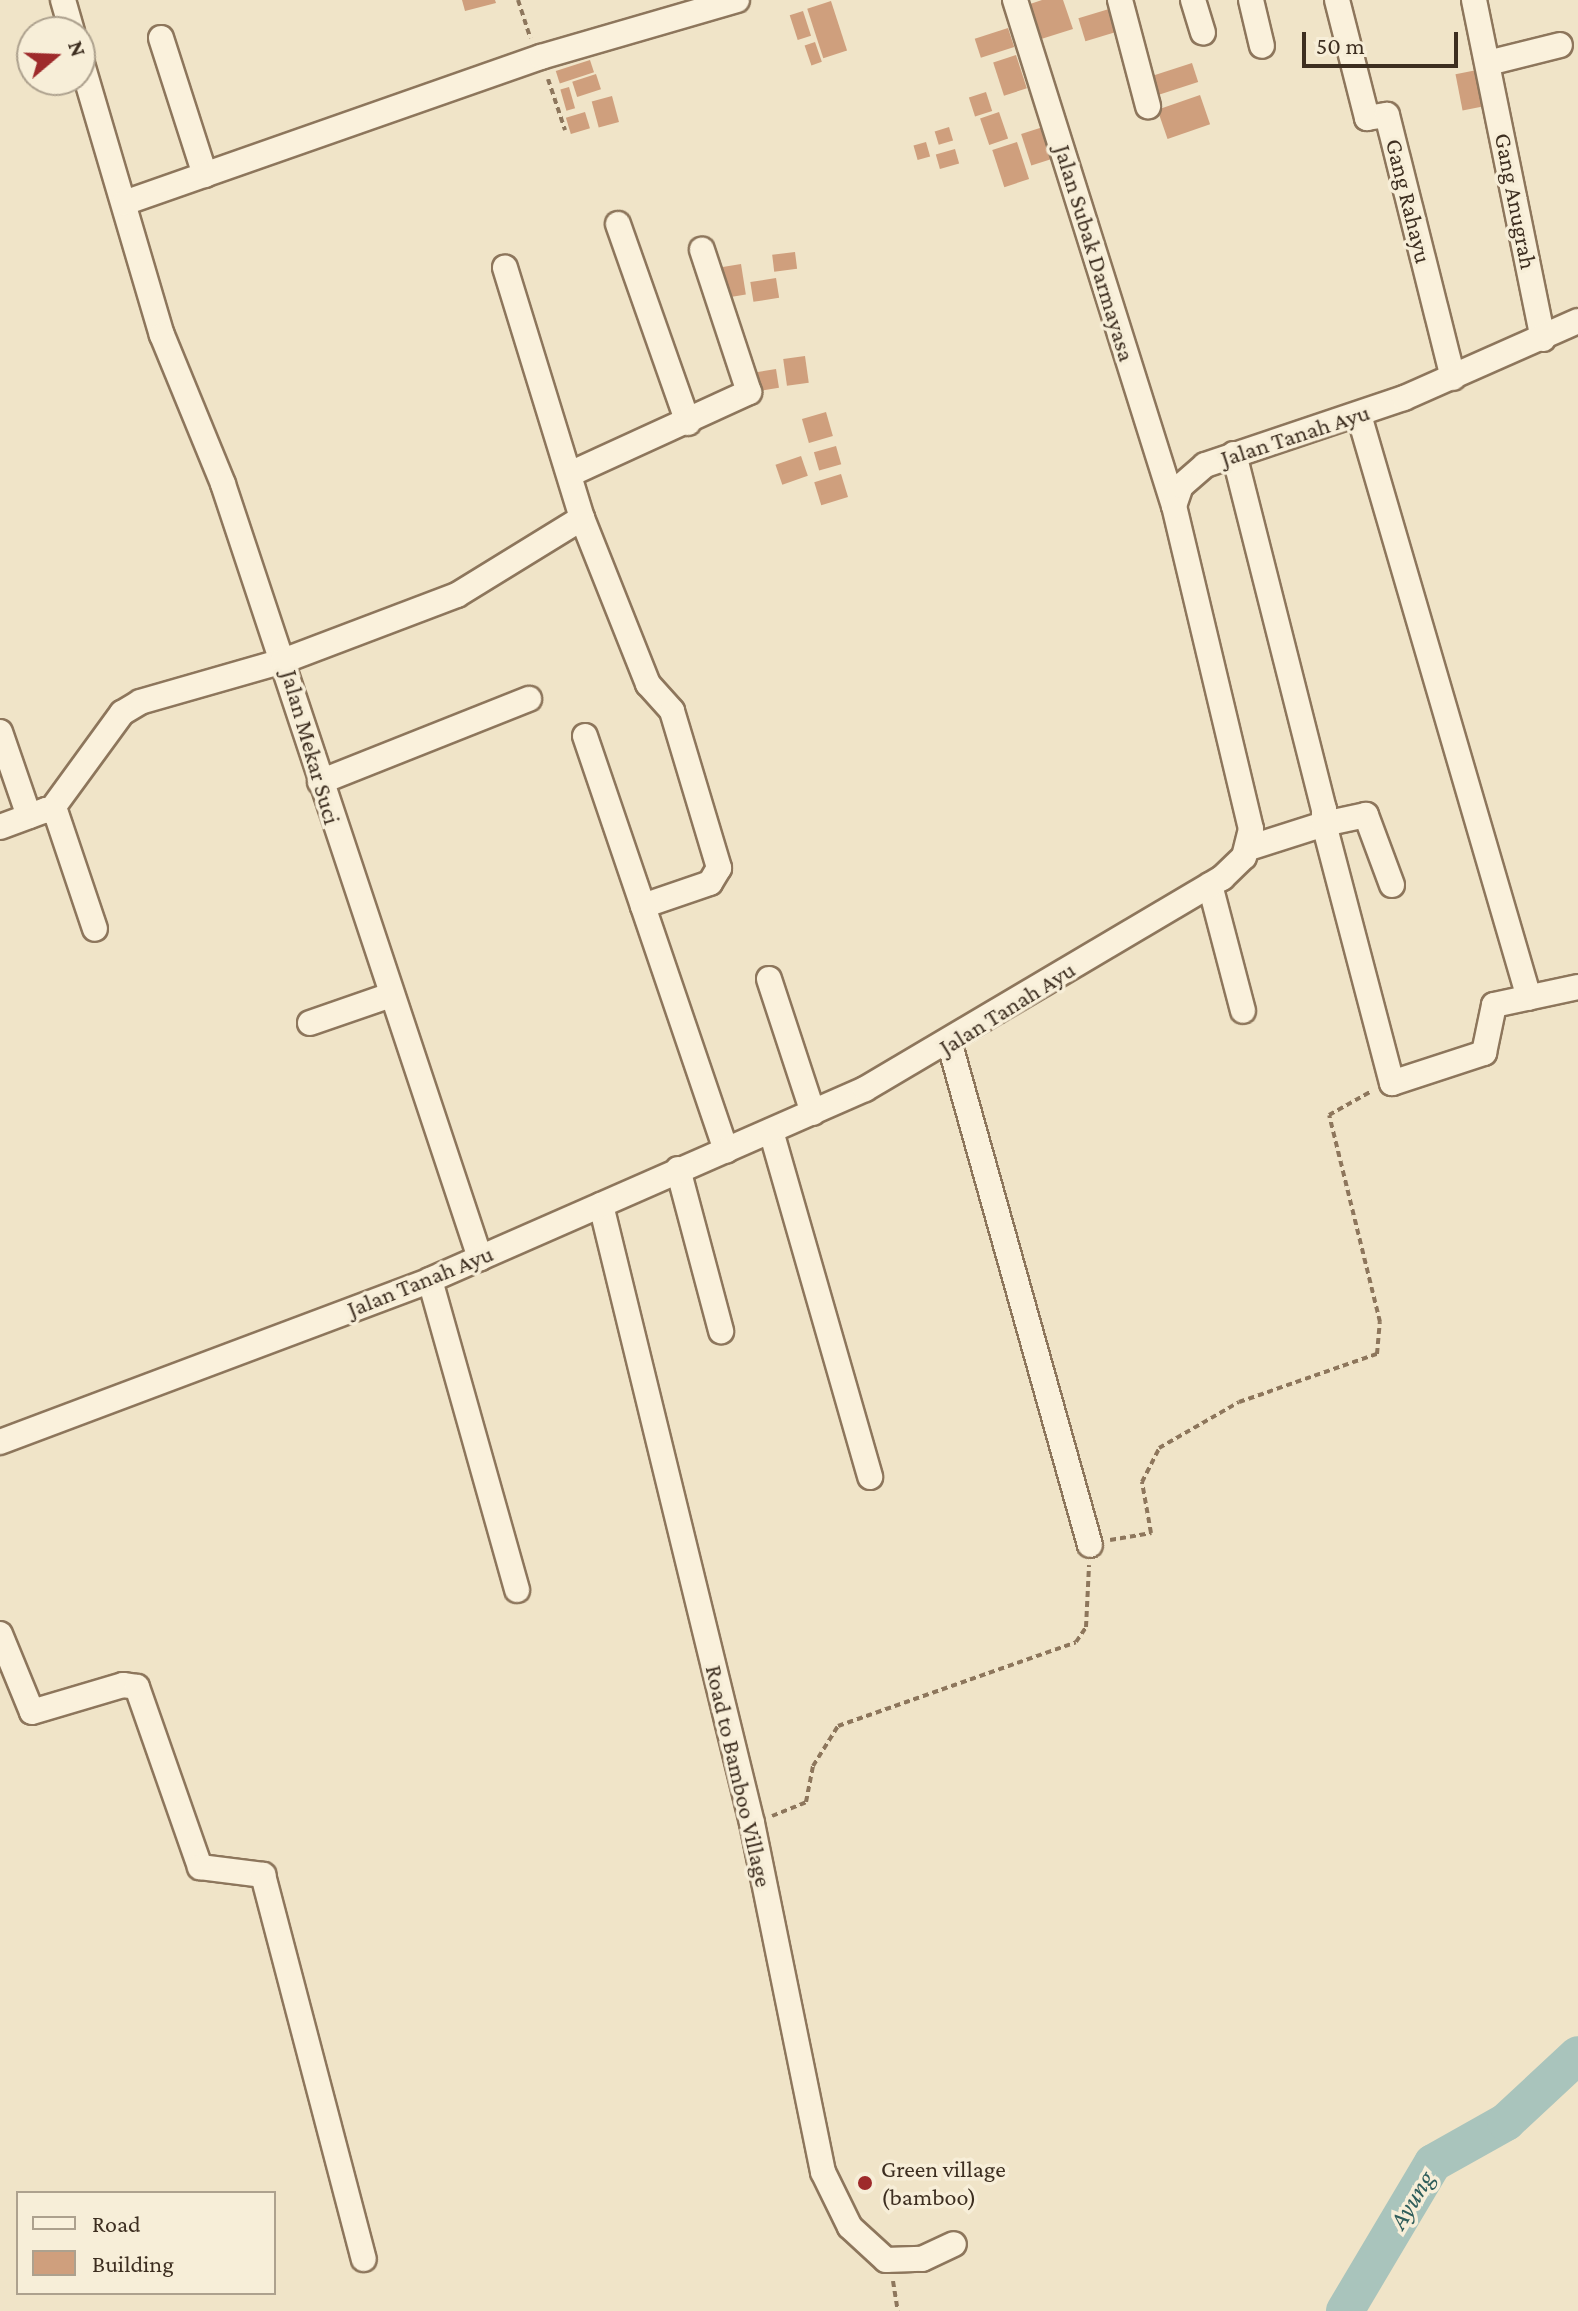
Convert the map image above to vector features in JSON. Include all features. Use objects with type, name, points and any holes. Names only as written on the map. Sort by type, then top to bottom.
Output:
[{"type":"street","points":[[124,203],[541,57],[737,0]]},
{"type":"street","name":"Jalan Subak Darmayasa","points":[[1015,0],[1174,506]]},
{"type":"street","points":[[1120,0],[1148,106]]},
{"type":"street","points":[[1193,0],[1203,32]]},
{"type":"street","points":[[1251,0],[1262,46]]},
{"type":"street","name":"Gang Rahayu","points":[[1337,0],[1367,118],[1387,115],[1453,378]]},
{"type":"street","name":"Gang Anugrah","points":[[1474,0],[1543,339]]},
{"type":"street","points":[[161,38],[205,175]]},
{"type":"street","points":[[1488,63],[1560,45]]},
{"type":"street","points":[[0,827],[40,813],[122,713],[283,661],[162,335],[92,96]]},
{"type":"street","points":[[618,224],[688,423]]},
{"type":"street","points":[[570,474],[743,400],[751,387],[702,250]]},
{"type":"street","points":[[505,268],[582,518],[648,684],[672,711],[719,868],[710,883],[643,906]]},
{"type":"street","name":"Jalan Tanah Ayu","points":[[1174,506],[1191,473],[1234,454],[1359,415],[1453,378],[1578,321]]},
{"type":"street","points":[[1359,415],[1529,998]]},
{"type":"street","points":[[1234,454],[1324,824],[1392,1083],[1475,1060],[1484,1053],[1491,1008],[1578,987]]},
{"type":"street","points":[[1174,506],[1248,811],[1249,848],[1324,824],[1366,815],[1392,885]]},
{"type":"street","name":"Jalan Mekar Suci","points":[[480,1258],[388,996],[283,661],[457,595],[582,518]]},
{"type":"street","points":[[320,782],[529,699]]},
{"type":"street","points":[[0,732],[95,929]]},
{"type":"street","points":[[585,736],[726,1151]]},
{"type":"street","name":"Jalan Tanah Ayu","points":[[0,1442],[430,1280],[678,1169],[813,1113],[950,1045],[1210,885],[1249,848]]},
{"type":"street","points":[[1210,885],[1243,1011]]},
{"type":"street","points":[[769,979],[813,1113]]},
{"type":"street","points":[[310,1023],[388,996]]},
{"type":"street","points":[[950,1045],[1090,1545]]},
{"type":"street","points":[[771,1131],[870,1477]]},
{"type":"street","points":[[678,1169],[721,1331]]},
{"type":"street","name":"Road to Bamboo Village","points":[[601,1205],[752,1823],[823,2172],[850,2227],[886,2260]]},
{"type":"street","points":[[430,1280],[517,1590]]},
{"type":"street","points":[[0,1634],[32,1712],[123,1685],[137,1687],[200,1867],[263,1875],[364,2259]]},
{"type":"street","points":[[886,2260],[922,2259],[954,2244]]},
{"type":"path","points":[[752,1823],[806,1802],[813,1766],[838,1726],[1083,1636],[1090,1545],[1150,1535],[1142,1482],[1159,1448],[1239,1402],[1377,1354],[1380,1322],[1329,1115],[1392,1083]]},
{"type":"path","points":[[886,2260],[898,2311]]},
{"type":"building","points":[[462,0],[495,0],[496,3],[465,11]]},
{"type":"building","points":[[1042,0],[1063,0],[1073,29],[1038,40],[1027,5]]},
{"type":"building","points":[[831,1],[847,50],[823,58],[807,9]]},
{"type":"building","points":[[1109,9],[1116,32],[1085,41],[1078,18]]},
{"type":"building","points":[[803,11],[811,36],[798,40],[790,15]]},
{"type":"building","points":[[1008,28],[1014,47],[981,58],[975,39]]},
{"type":"building","points":[[815,42],[822,62],[811,65],[805,46]]},
{"type":"building","points":[[1016,55],[1027,88],[1004,96],[993,62]]},
{"type":"building","points":[[590,60],[594,72],[560,83],[556,71]]},
{"type":"building","points":[[1192,63],[1198,82],[1157,95],[1151,76]]},
{"type":"building","points":[[1482,69],[1489,105],[1463,110],[1455,74]]},
{"type":"building","points":[[596,74],[601,89],[577,97],[572,82]]},
{"type":"building","points":[[569,87],[575,108],[566,111],[560,89]]},
{"type":"building","points":[[986,92],[992,111],[975,117],[969,98]]},
{"type":"building","points":[[1200,95],[1210,124],[1168,139],[1157,110]]},
{"type":"building","points":[[612,96],[619,122],[599,128],[592,101]]},
{"type":"building","points":[[585,112],[590,128],[571,134],[566,118]]},
{"type":"building","points":[[999,112],[1008,138],[989,145],[980,119]]},
{"type":"building","points":[[949,127],[953,140],[939,145],[935,131]]},
{"type":"building","points":[[1043,127],[1053,158],[1031,165],[1021,134]]},
{"type":"building","points":[[926,142],[930,156],[918,160],[914,146]]},
{"type":"building","points":[[1017,142],[1029,179],[1004,187],[992,150]]},
{"type":"building","points":[[955,149],[959,163],[940,169],[936,155]]},
{"type":"building","points":[[795,252],[797,269],[774,272],[772,255]]},
{"type":"building","points":[[741,264],[746,295],[726,298],[721,267]]},
{"type":"building","points":[[776,278],[779,298],[753,302],[750,282]]},
{"type":"building","points":[[805,356],[809,383],[787,386],[783,359]]},
{"type":"building","points":[[776,369],[779,388],[759,391],[756,372]]},
{"type":"building","points":[[826,412],[833,436],[809,443],[802,419]]},
{"type":"building","points":[[836,446],[841,464],[819,471],[814,452]]},
{"type":"building","points":[[801,456],[808,476],[782,485],[775,465]]},
{"type":"building","points":[[841,474],[848,497],[821,505],[814,482]]},
{"type":"waterway","name":"Ayung","points":[[1345,2311],[1433,2163],[1506,2122],[1578,2055]]},
{"type":"place","name":"Green village (bamboo)","points":[[865,2183]]}]
